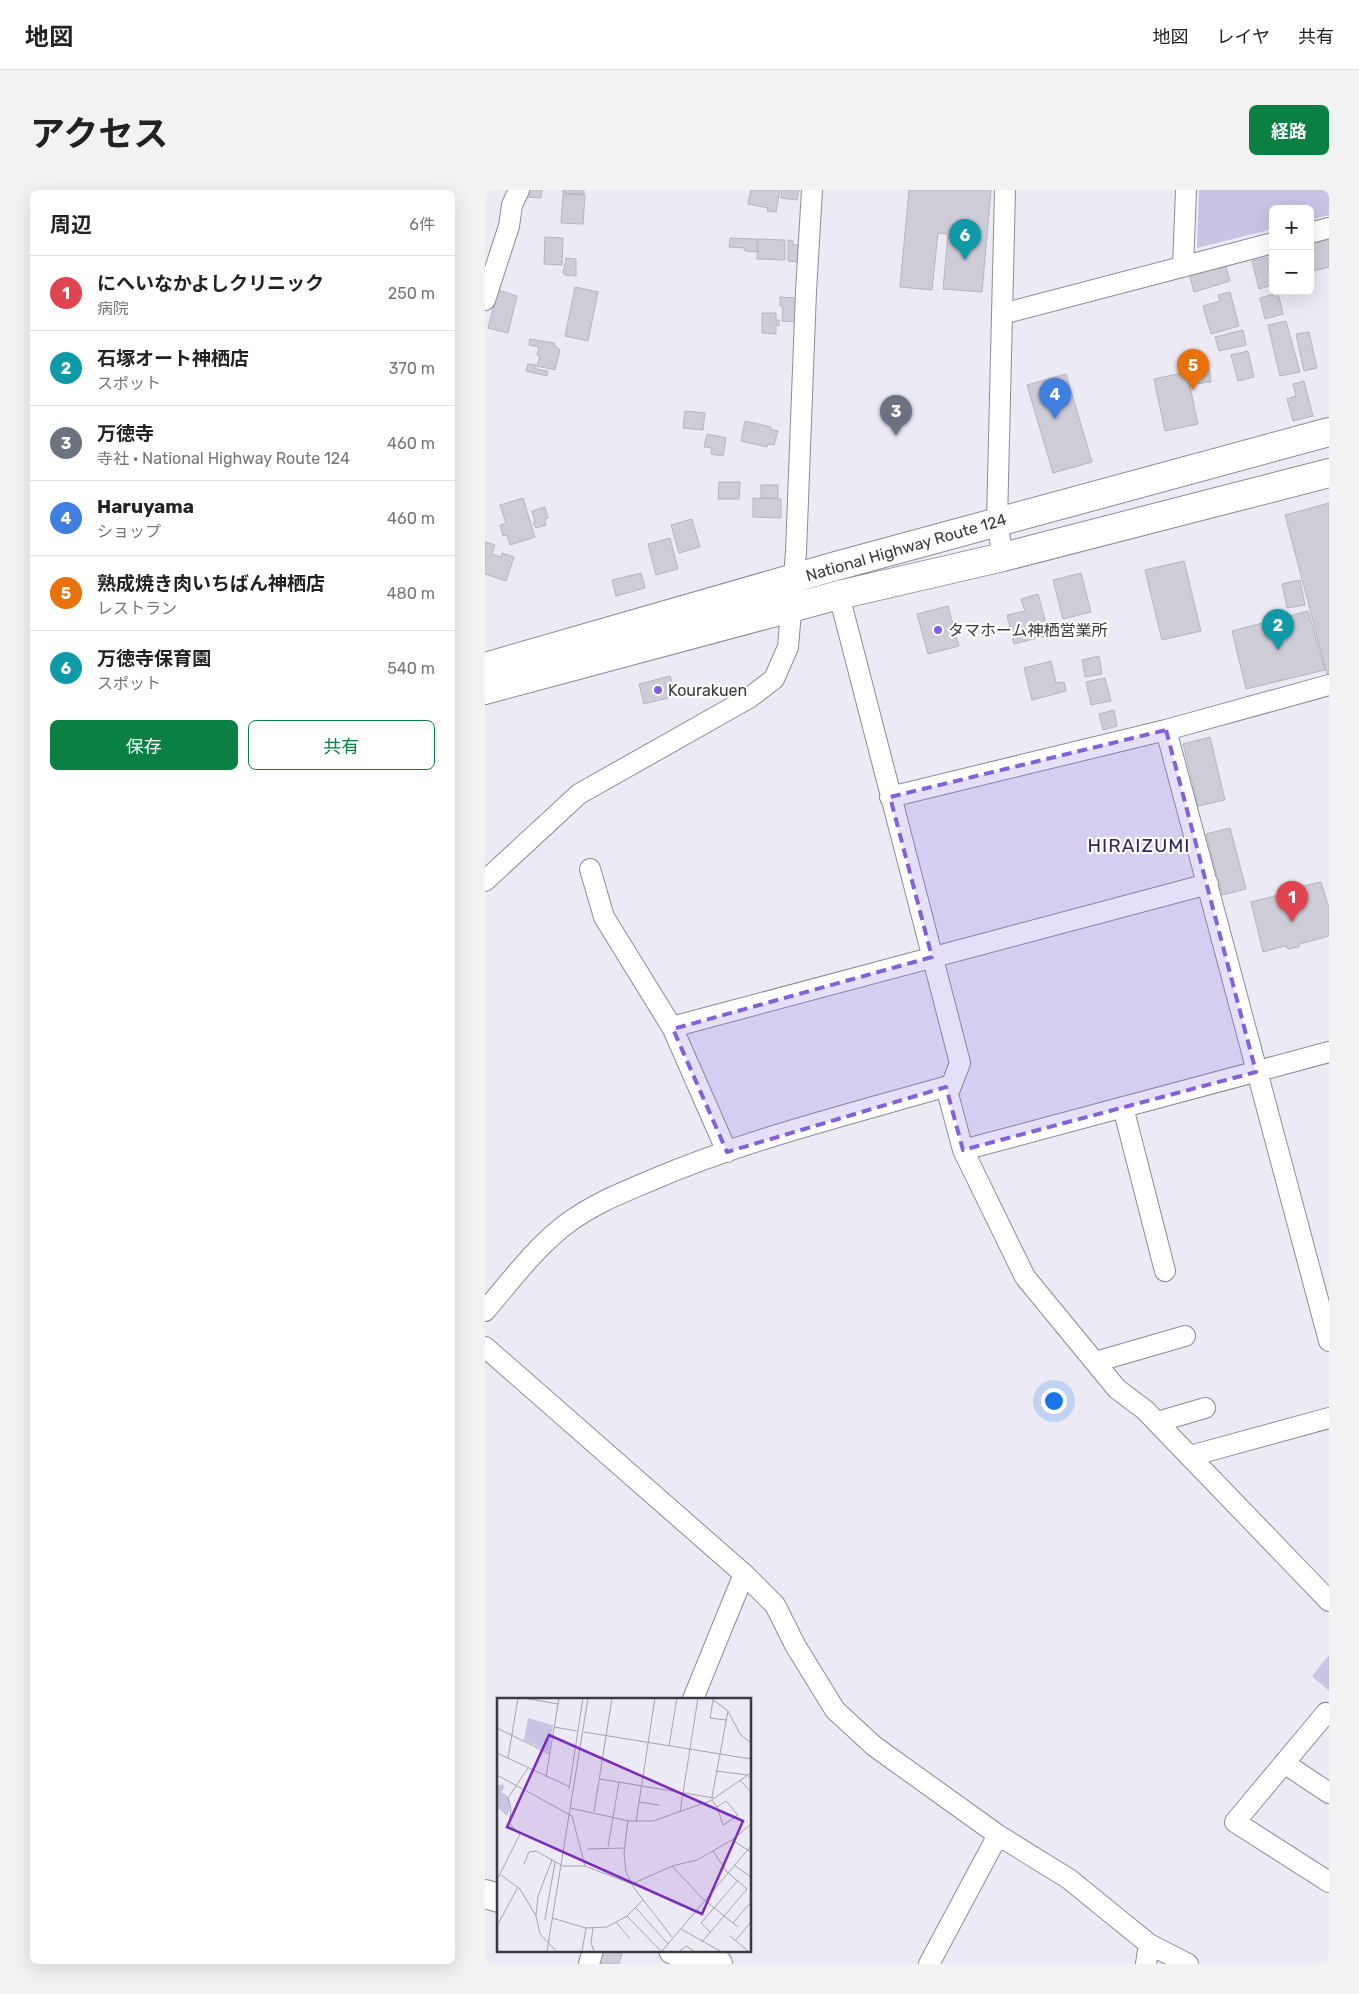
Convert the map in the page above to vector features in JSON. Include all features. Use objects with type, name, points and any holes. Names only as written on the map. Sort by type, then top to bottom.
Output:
[{"type":"highway","name":"National Highway Route 124","points":[[485,667],[997,522],[1329,432]]},
{"type":"highway","name":"National Highway Route 124","points":[[485,690],[839,595],[1003,557],[1329,473]]},
{"type":"highway","points":[[679,1952],[718,1964]]},
{"type":"street","points":[[485,300],[509,226],[512,205],[519,190]]},
{"type":"street","points":[[485,881],[579,794],[749,698],[774,679],[788,647],[796,552],[806,283],[813,190]]},
{"type":"street","points":[[1003,557],[997,522],[1005,190]]},
{"type":"street","points":[[1183,267],[1186,190]]},
{"type":"street","points":[[1314,232],[1329,228]]},
{"type":"street","points":[[1002,314],[1269,244]]},
{"type":"street","points":[[839,595],[959,1062],[948,1094],[963,1150],[1025,1276],[1117,1389],[1145,1410],[1329,1601]]},
{"type":"street","points":[[890,797],[1166,730],[1329,684]]},
{"type":"street","points":[[1166,730],[1329,1341]]},
{"type":"street","points":[[590,869],[604,917],[672,1027],[727,1152]]},
{"type":"street","points":[[672,1027],[1208,884]]},
{"type":"street","points":[[963,1150],[1329,1052]]},
{"type":"street","points":[[485,1311],[545,1243],[579,1216],[608,1199],[686,1166],[789,1131],[951,1086]]},
{"type":"street","points":[[1123,1107],[1165,1271]]},
{"type":"street","points":[[1095,1362],[1185,1336]]},
{"type":"street","points":[[485,1346],[744,1574],[775,1605],[795,1645],[835,1710],[874,1746],[998,1834],[1069,1879],[1149,1944],[1188,1964]]},
{"type":"street","points":[[1157,1422],[1205,1408]]},
{"type":"street","points":[[1190,1456],[1329,1418]]},
{"type":"street","points":[[693,1698],[744,1574]]},
{"type":"street","points":[[1329,1714],[1326,1713],[1235,1822],[1329,1882]]},
{"type":"street","points":[[1284,1764],[1329,1792]]},
{"type":"street","points":[[929,1964],[998,1834]]},
{"type":"street","points":[[1146,1964],[1149,1944]]},
{"type":"highlighted area","points":[[1166,730],[1256,1072],[963,1150],[946,1087],[727,1152],[673,1029],[932,957],[890,797]]},
{"type":"shaded area","points":[[1199,190],[1329,190],[1329,215],[1314,219],[1314,205],[1269,205],[1269,230],[1197,248]]},
{"type":"shaded area","points":[[1329,1655],[1329,1691],[1312,1676]]},
{"type":"building","points":[[528,190],[542,190],[541,198],[527,197]]},
{"type":"building","points":[[563,190],[584,190],[584,194],[563,193]]},
{"type":"building","points":[[751,190],[780,190],[776,212],[767,211],[768,208],[748,204]]},
{"type":"building","points":[[782,190],[799,190],[797,200],[781,198]]},
{"type":"building","points":[[909,190],[991,190],[982,292],[943,289],[948,234],[938,233],[932,290],[900,287]]},
{"type":"building","points":[[563,194],[585,195],[583,224],[561,223]]},
{"type":"building","points":[[545,237],[563,238],[562,265],[544,264]]},
{"type":"building","points":[[730,238],[757,239],[757,252],[745,251],[745,248],[729,247]]},
{"type":"building","points":[[758,239],[785,240],[785,260],[757,259]]},
{"type":"building","points":[[1329,239],[1329,267],[1314,271],[1314,243]]},
{"type":"building","points":[[788,240],[793,241],[793,245],[800,245],[799,262],[788,261]]},
{"type":"building","points":[[1269,257],[1269,286],[1259,289],[1252,261]]},
{"type":"building","points":[[566,258],[576,259],[576,276],[563,273]]},
{"type":"building","points":[[1225,263],[1230,281],[1194,292],[1189,273]]},
{"type":"building","points":[[575,287],[598,292],[588,341],[565,336]]},
{"type":"building","points":[[498,290],[517,296],[508,333],[488,328]]},
{"type":"building","points":[[1230,292],[1239,326],[1211,334],[1203,306],[1220,301],[1218,295]]},
{"type":"building","points":[[1278,295],[1283,314],[1265,319],[1260,298]]},
{"type":"building","points":[[780,297],[797,298],[796,322],[782,321],[783,306],[780,306]]},
{"type":"building","points":[[762,313],[776,313],[776,320],[779,320],[779,326],[776,325],[776,334],[762,333]]},
{"type":"building","points":[[1286,321],[1300,372],[1280,376],[1268,325]]},
{"type":"building","points":[[1243,330],[1246,345],[1219,351],[1215,337]]},
{"type":"building","points":[[1309,332],[1317,368],[1304,371],[1296,334]]},
{"type":"building","points":[[530,339],[554,343],[560,350],[555,370],[537,366],[540,356],[537,355],[539,347],[529,345]]},
{"type":"building","points":[[1248,351],[1254,377],[1238,381],[1231,355]]},
{"type":"building","points":[[528,364],[536,365],[536,369],[548,371],[547,376],[526,371]]},
{"type":"building","points":[[1209,368],[1211,382],[1194,384],[1192,370]]},
{"type":"building","points":[[1187,372],[1198,424],[1165,431],[1154,379]]},
{"type":"building","points":[[1066,374],[1092,462],[1053,473],[1027,385]]},
{"type":"building","points":[[1304,381],[1313,416],[1293,421],[1287,399],[1296,396],[1293,384]]},
{"type":"building","points":[[685,411],[705,413],[703,430],[683,428]]},
{"type":"building","points":[[745,421],[771,427],[770,429],[778,431],[774,445],[768,444],[767,447],[741,441]]},
{"type":"building","points":[[707,434],[726,438],[723,456],[711,454],[712,448],[704,447]]},
{"type":"building","points":[[719,482],[740,482],[739,499],[718,499]]},
{"type":"building","points":[[761,485],[778,485],[778,498],[761,498]]},
{"type":"building","points":[[523,498],[535,537],[510,545],[507,535],[503,536],[500,525],[506,523],[500,505]]},
{"type":"building","points":[[753,498],[781,499],[781,518],[753,517]]},
{"type":"building","points":[[1329,503],[1329,674],[1327,674],[1285,515]]},
{"type":"building","points":[[545,507],[548,518],[545,519],[546,525],[536,528],[533,523],[535,522],[532,511]]},
{"type":"building","points":[[692,519],[700,547],[679,553],[671,525]]},
{"type":"building","points":[[670,538],[678,569],[656,575],[648,544]]},
{"type":"building","points":[[485,542],[495,545],[492,554],[501,557],[502,553],[514,557],[506,581],[485,574]]},
{"type":"building","points":[[1184,561],[1201,631],[1162,640],[1145,570]]},
{"type":"building","points":[[641,573],[645,588],[616,596],[612,580]]},
{"type":"building","points":[[1081,573],[1091,612],[1063,619],[1053,580]]},
{"type":"building","points":[[1300,580],[1305,605],[1287,608],[1282,584]]},
{"type":"building","points":[[1038,594],[1049,635],[1014,644],[1007,615],[1025,611],[1021,599]]},
{"type":"building","name":"タマホーム神栖営業所","points":[[948,606],[959,646],[928,654],[917,614]]},
{"type":"building","points":[[1308,611],[1325,670],[1246,689],[1232,631]]},
{"type":"building","points":[[1099,656],[1102,674],[1085,677],[1082,660]]},
{"type":"building","points":[[1051,661],[1056,683],[1064,682],[1066,691],[1032,700],[1024,668]]},
{"type":"building","name":"Kourakuen","points":[[670,676],[676,696],[644,704],[639,684]]},
{"type":"building","points":[[1105,678],[1111,701],[1091,705],[1086,682]]},
{"type":"building","points":[[1114,710],[1117,726],[1103,730],[1099,714]]},
{"type":"building","points":[[1210,737],[1225,800],[1198,806],[1183,744]]},
{"type":"building","points":[[1230,828],[1246,889],[1222,895],[1206,834]]},
{"type":"building","points":[[1321,882],[1329,908],[1329,936],[1300,944],[1299,947],[1288,949],[1285,946],[1263,952],[1251,902]]},
{"type":"building","points":[[602,1952],[622,1952],[619,1964],[599,1964]]},
{"type":"place","name":"万徳寺保育園","points":[[965,260]]},
{"type":"place","name":"熟成焼き肉いちばん神栖店","points":[[1193,390]]},
{"type":"place","name":"Haruyama","points":[[1055,419]]},
{"type":"place","name":"万徳寺","points":[[896,436]]},
{"type":"place","name":"タマホーム神栖営業所","points":[[938,630]]},
{"type":"place","name":"石塚オート神栖店","points":[[1278,650]]},
{"type":"place","name":"Kourakuen","points":[[658,690]]},
{"type":"place","name":"にへいなかよしクリニック","points":[[1292,922]]},
{"type":"district","name":"HIRAIZUMI","points":[[1139,845]]}]
